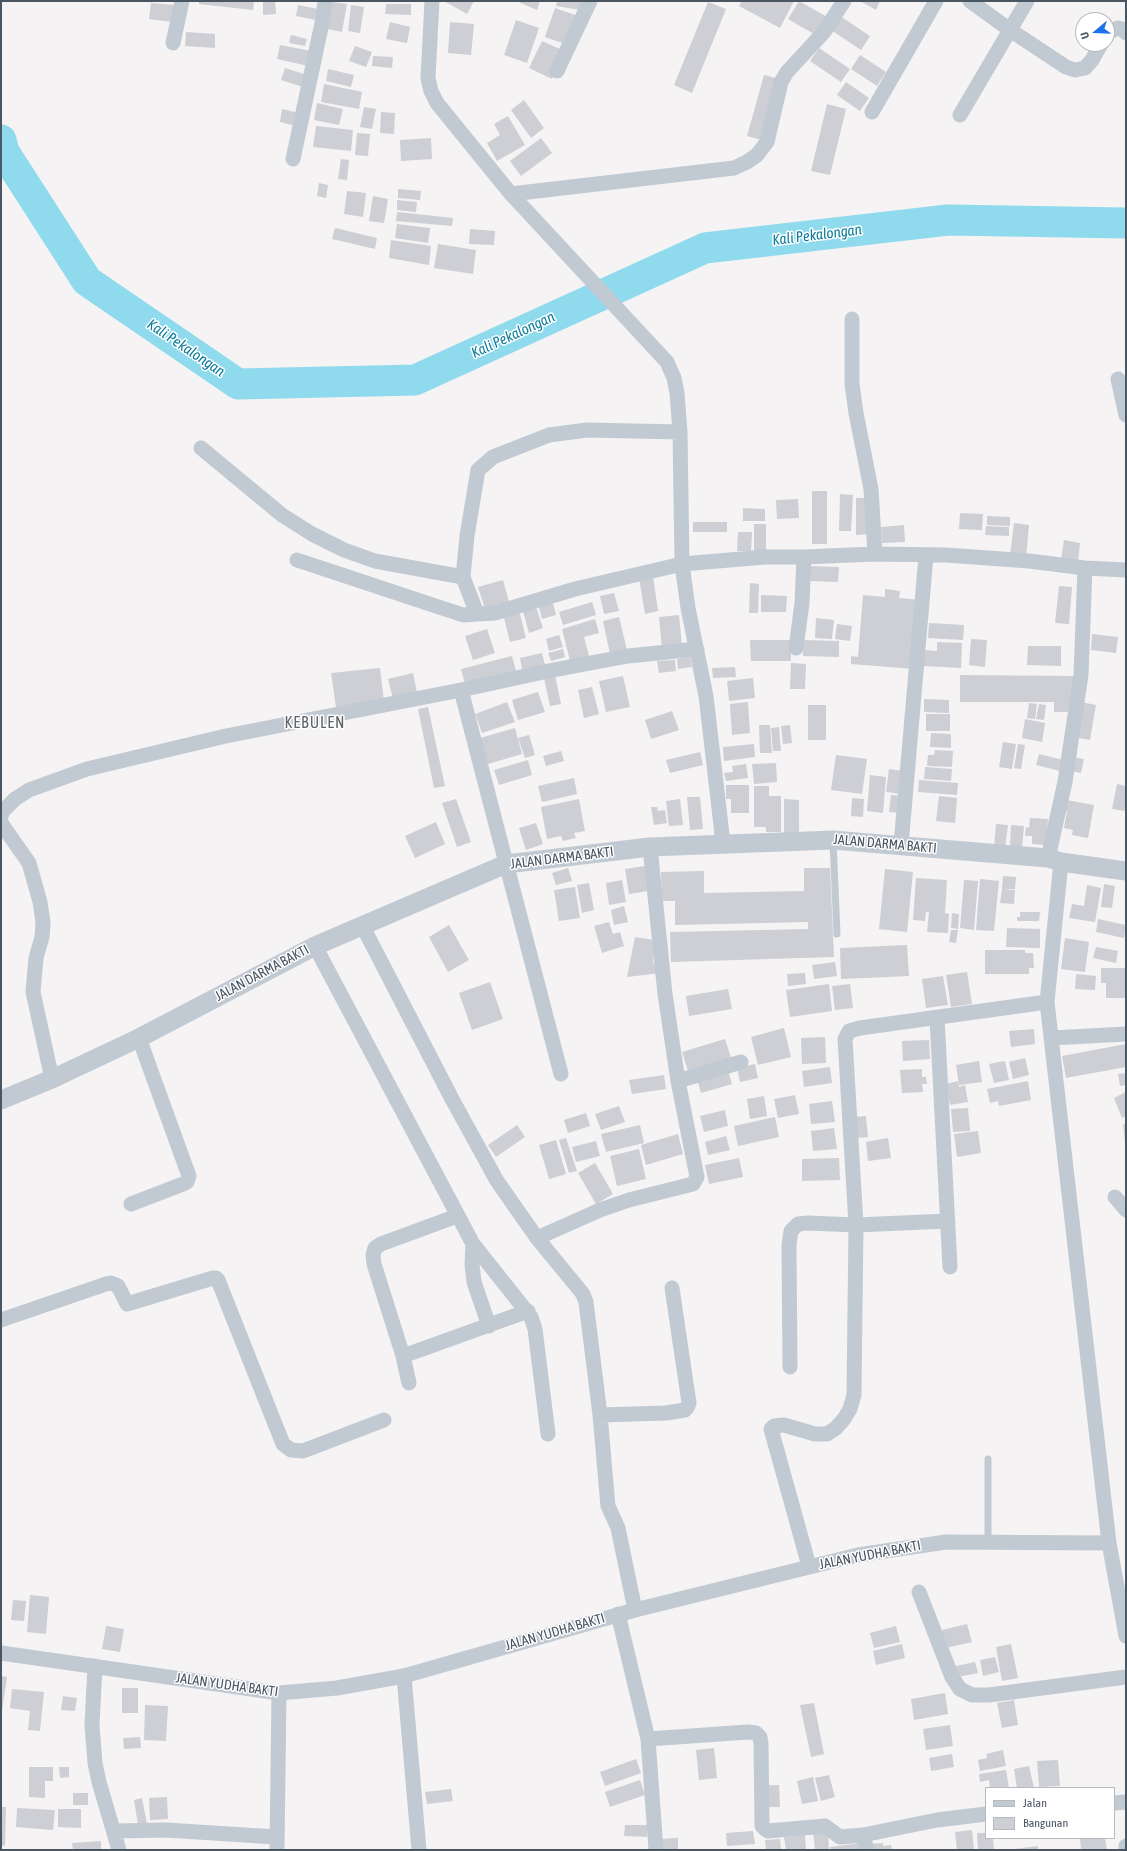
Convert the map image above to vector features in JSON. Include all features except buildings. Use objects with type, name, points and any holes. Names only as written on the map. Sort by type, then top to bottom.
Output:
[{"type":"street","points":[[174,43],[182,1]]},
{"type":"street","points":[[293,159],[322,23],[325,1]]},
{"type":"street","points":[[432,1],[428,78],[430,91],[437,103],[511,194],[537,220],[667,362],[674,378],[677,394],[680,432],[682,564],[688,608],[706,696],[723,843]]},
{"type":"street","points":[[557,71],[590,1]]},
{"type":"street","points":[[511,194],[734,168],[747,162],[757,155],[767,142],[781,82],[787,72],[824,32],[844,1]]},
{"type":"street","points":[[872,112],[936,1]]},
{"type":"street","points":[[970,1],[1010,30],[1066,67],[1075,70],[1085,68],[1097,52]]},
{"type":"street","points":[[960,115],[1027,1]]},
{"type":"street","points":[[1115,29],[1122,29],[1126,33]]},
{"type":"street","points":[[852,320],[852,384],[856,413],[871,489],[875,554]]},
{"type":"street","points":[[1118,379],[1126,415]]},
{"type":"street","points":[[477,614],[463,577],[467,536],[478,470],[493,457],[549,435],[587,430],[680,432]]},
{"type":"street","points":[[201,448],[282,515],[312,534],[344,550],[389,564],[463,577]]},
{"type":"street","points":[[296,560],[463,615],[495,613],[575,589],[682,564],[765,557],[875,554],[926,556],[946,555],[1029,561],[1084,568],[1126,570]]},
{"type":"street","points":[[900,845],[926,556]]},
{"type":"street","points":[[796,648],[802,603],[804,557]]},
{"type":"street","points":[[1084,568],[1081,675],[1055,860],[1047,1002],[1109,1543],[1126,1636]]},
{"type":"street","points":[[1,816],[3,810],[15,799],[29,790],[87,769],[226,736],[461,690],[548,671],[628,656],[697,649]]},
{"type":"street","points":[[461,690],[561,1074]]},
{"type":"street","points":[[1,823],[29,863],[40,902],[43,922],[42,938],[36,958],[33,992],[52,1079]]},
{"type":"street","name":"JALAN DARMA BAKTI","points":[[1,1100],[52,1079],[139,1038],[315,946],[506,864],[650,847],[723,843],[833,840],[1055,860],[1126,870]]},
{"type":"street","points":[[537,1238],[600,1210],[695,1182],[697,1172],[678,1081],[665,994],[650,847]]},
{"type":"street","points":[[362,925],[474,1140],[497,1181],[537,1238],[580,1289],[585,1298],[600,1415],[608,1506],[618,1528],[635,1610]]},
{"type":"street","points":[[315,946],[473,1244],[528,1311],[535,1329],[548,1434]]},
{"type":"street","points":[[809,1566],[771,1429],[774,1426],[784,1425],[815,1434],[827,1434],[836,1428],[850,1409],[854,1395],[856,1225],[845,1039],[849,1031],[860,1028],[1047,1002]]},
{"type":"street","points":[[937,1018],[950,1268]]},
{"type":"street","points":[[1051,1038],[1126,1034]]},
{"type":"street","points":[[131,1204],[183,1184],[187,1182],[189,1176],[139,1038]]},
{"type":"street","points":[[678,1081],[741,1062]]},
{"type":"street","points":[[1115,1197],[1126,1210]]},
{"type":"street","points":[[409,1383],[403,1356],[374,1264],[373,1254],[375,1248],[381,1244],[457,1216]]},
{"type":"street","points":[[790,1367],[789,1245],[791,1231],[798,1224],[856,1225],[948,1221]]},
{"type":"street","points":[[473,1244],[472,1264],[474,1282],[489,1326]]},
{"type":"street","points":[[1,1320],[111,1283],[118,1286],[128,1304],[216,1278],[283,1444],[291,1450],[303,1452],[384,1420]]},
{"type":"street","points":[[600,1415],[666,1413],[685,1410],[688,1406],[689,1403],[672,1288]]},
{"type":"street","points":[[403,1356],[528,1311]]},
{"type":"street","name":"JALAN YUDHA BAKTI","points":[[1,1653],[279,1693],[337,1688],[404,1676],[618,1614],[858,1555],[946,1542],[1109,1543]]},
{"type":"street","points":[[919,1592],[952,1677],[960,1688],[972,1695],[989,1695],[1126,1678]]},
{"type":"street","points":[[618,1614],[648,1739],[656,1850]]},
{"type":"street","points":[[95,1666],[92,1725],[95,1763],[119,1850]]},
{"type":"street","points":[[404,1676],[419,1850]]},
{"type":"street","points":[[114,1830],[166,1830],[277,1843],[279,1693]]},
{"type":"street","points":[[648,1739],[748,1732],[756,1733],[760,1737],[762,1744],[762,1826],[768,1831],[825,1826],[840,1837],[863,1835],[937,1820],[985,1814]]},
{"type":"street","points":[[1115,1804],[1126,1802]]},
{"type":"street","points":[[863,1835],[867,1850]]},
{"type":"lane","points":[[833,840],[837,934]]},
{"type":"lane","points":[[988,1459],[988,1542]]},
{"type":"waterway","name":"Kali Pekalongan","points":[[1,140],[4,152],[87,281],[238,384],[415,380],[705,248],[948,220],[1126,223]]},
{"type":"district","name":"KEBULEN","points":[[315,723]]}]
